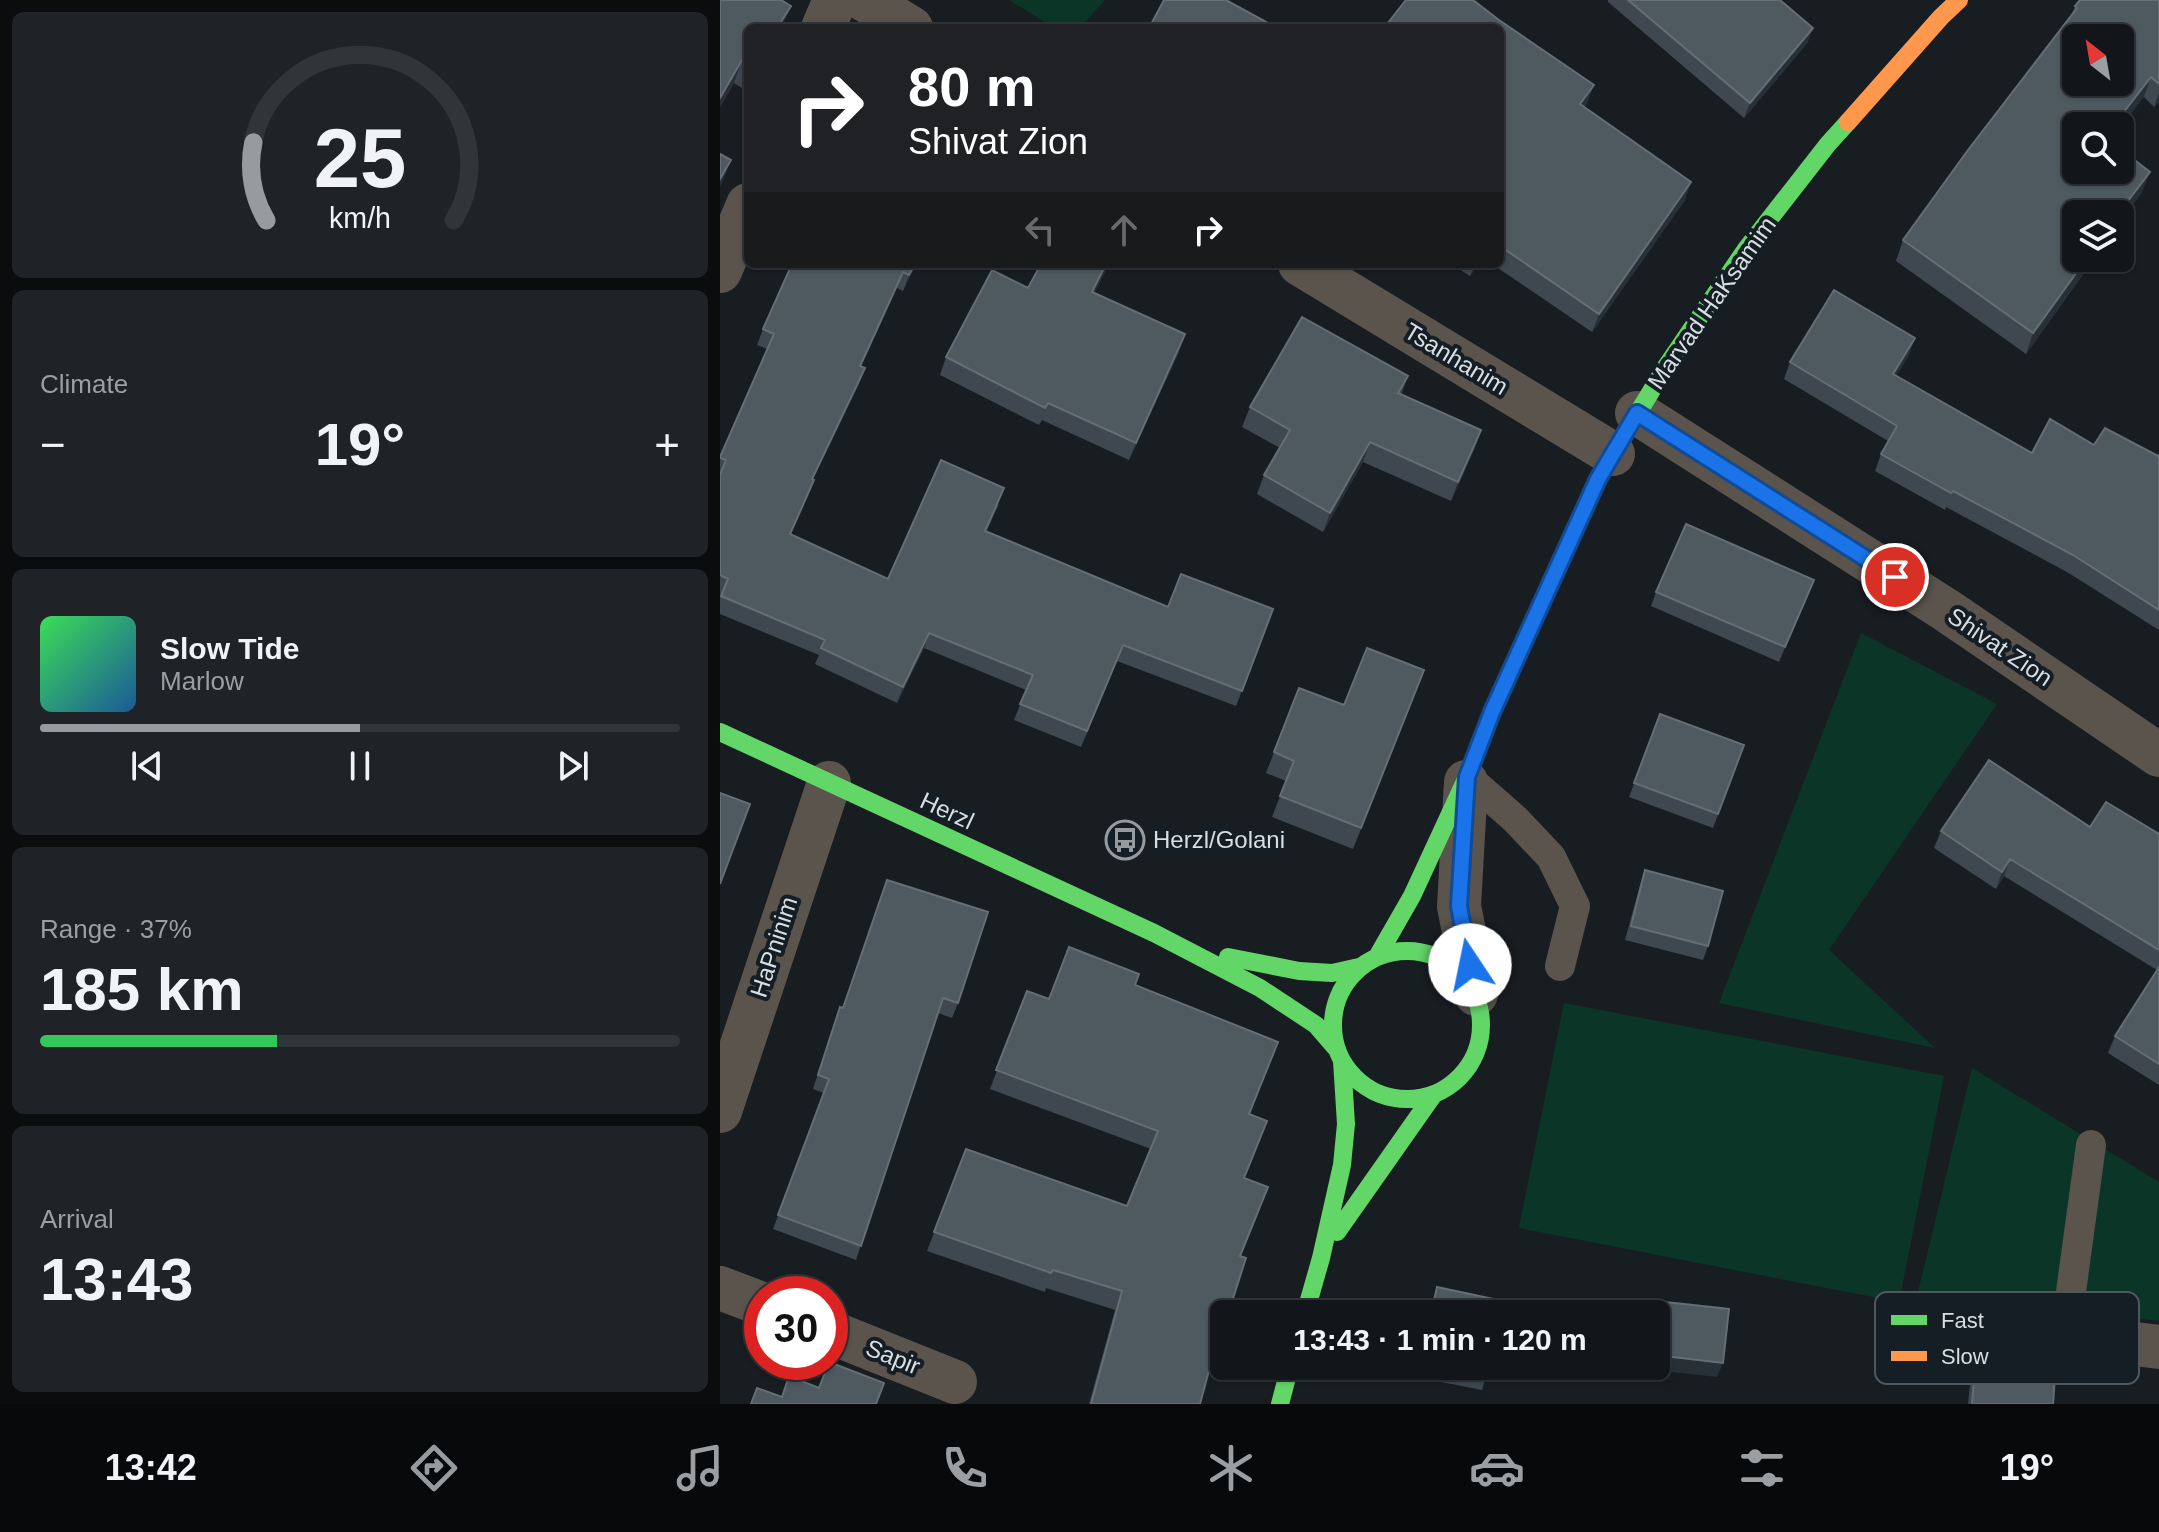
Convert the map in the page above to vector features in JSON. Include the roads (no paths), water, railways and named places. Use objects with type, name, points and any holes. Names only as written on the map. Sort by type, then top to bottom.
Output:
[{"type":"street","points":[[825,24],[835,0]]},
{"type":"street","points":[[865,0],[904,24]]},
{"type":"street","name":"Marvad HaKsamim","points":[[1377,957],[1412,896],[1598,479],[1637,413],[1746,249],[1941,6]]},
{"type":"street","points":[[720,271],[744,214]]},
{"type":"street","name":"Tsanhanim","points":[[1307,268],[1613,454]]},
{"type":"street","name":"Shivat Zion","points":[[1637,413],[1946,610],[2159,755]]},
{"type":"street","name":"Herzl","points":[[720,732],[1154,933],[1260,988],[1316,1025],[1338,1054]]},
{"type":"street","name":"Marvad HaKsamim","points":[[1467,777],[1459,906],[1476,994]]},
{"type":"street","name":"HaPninim","points":[[720,1111],[829,783]]},
{"type":"street","name":"Herzl","points":[[1154,933],[1203,950],[1299,971],[1332,973],[1359,967]]},
{"type":"street","points":[[1309,1300],[1342,1165],[1346,1124],[1333,1025],[1336,1004],[1345,985],[1359,967],[1377,957],[1400,951],[1423,952],[1445,960],[1463,974],[1476,994],[1482,1017],[1480,1041],[1471,1064],[1455,1082],[1434,1094],[1413,1100],[1392,1098],[1372,1091],[1355,1078],[1338,1054]]},
{"type":"street","points":[[1321,1258],[1434,1094]]},
{"type":"street","points":[[720,1288],[744,1297]]},
{"type":"street","name":"Sapir","points":[[848,1339],[955,1382]]},
{"type":"street","points":[[2139,1345],[2159,1347]]},
{"type":"street","points":[[1280,1404],[1286,1380]]},
{"type":"lane","points":[[1467,777],[1515,819],[1551,857],[1575,906],[1560,966]]},
{"type":"lane","points":[[2071,1292],[2091,1145]]},
{"type":"place","name":"Herzl/Golani","points":[[1125,840]]}]
